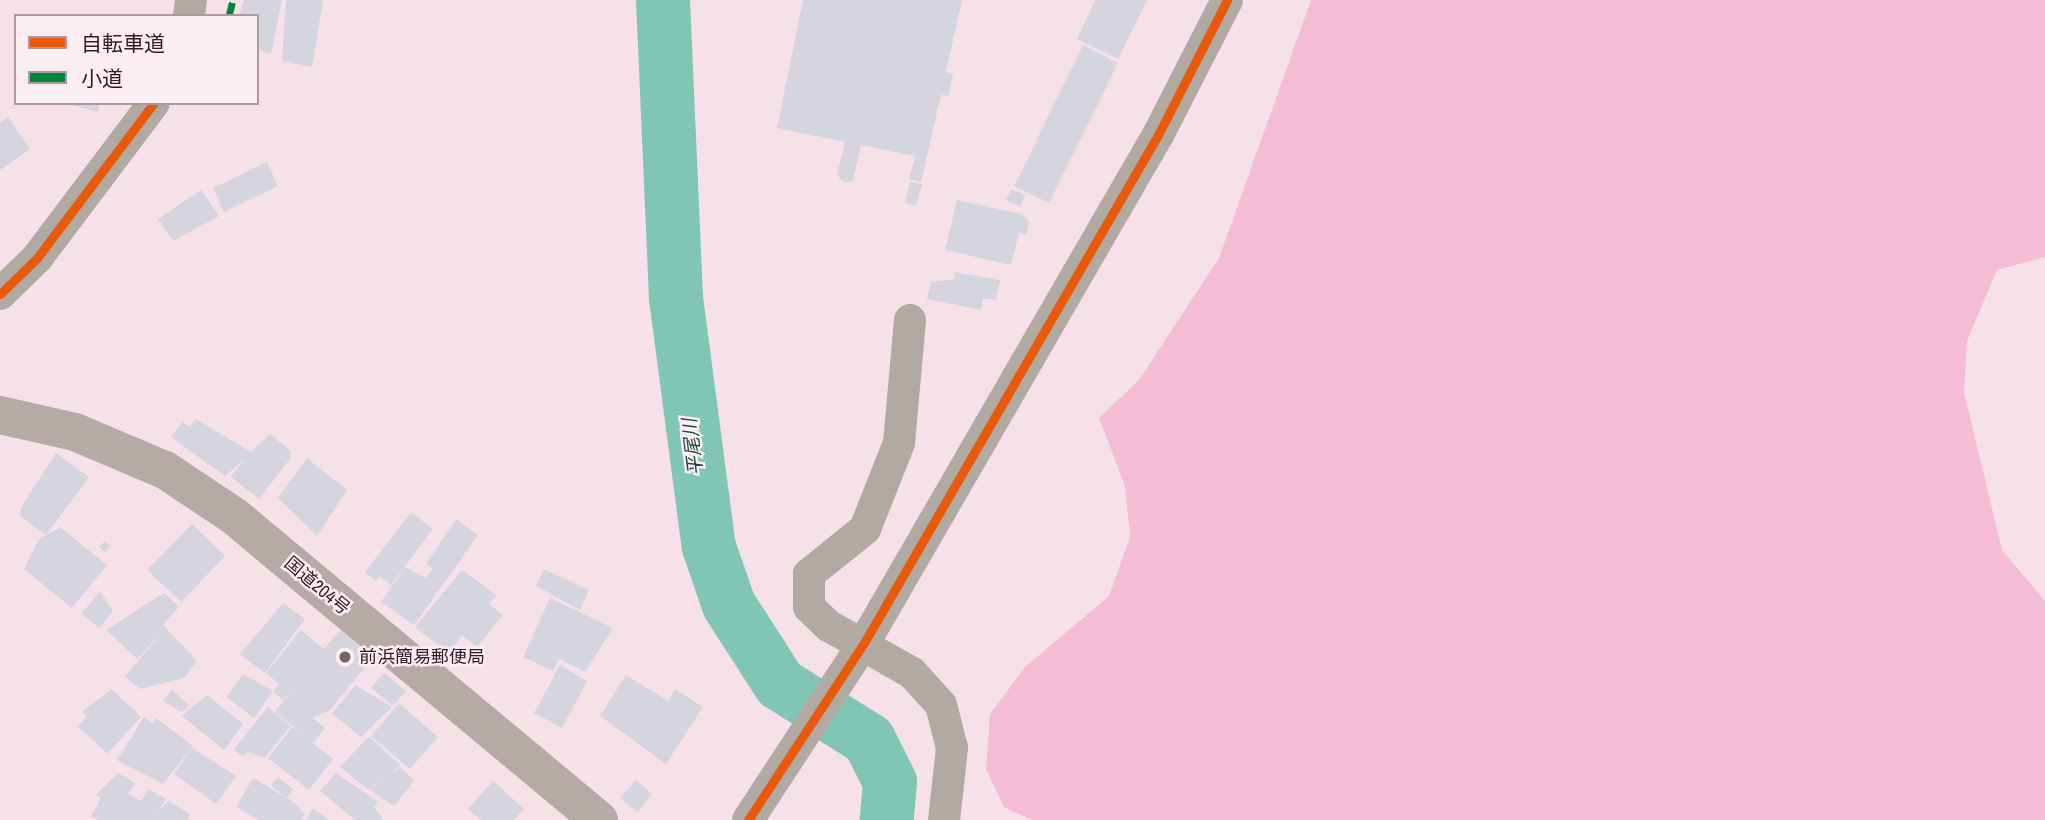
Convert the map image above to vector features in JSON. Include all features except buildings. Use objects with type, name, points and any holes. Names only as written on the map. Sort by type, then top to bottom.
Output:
[{"type":"highway","name":"国道204号","points":[[0,415],[75,432],[165,470],[234,516],[599,820]]},
{"type":"street","points":[[748,820],[814,724],[856,655],[1159,133],[1227,0]]},
{"type":"street","points":[[0,294],[37,258],[152,105]]},
{"type":"street","points":[[910,320],[899,443],[865,529],[809,574],[809,607],[856,655],[912,673],[941,705],[952,748],[944,820]]},
{"type":"shaded area","points":[[1311,0],[2045,0],[2045,257],[1997,270],[1967,341],[1964,392],[2002,550],[2045,601],[2045,820],[1032,820],[1004,807],[986,769],[990,714],[1025,667],[1109,596],[1130,537],[1125,486],[1099,418],[1139,380],[1219,258]]},
{"type":"waterway","name":"平尾川","points":[[663,0],[676,298],[709,547],[729,605],[780,684],[869,740],[890,782],[887,820]]},
{"type":"marked path","points":[[230,14],[233,0]]},
{"type":"cycle path","points":[[748,820],[864,643],[1159,133],[1227,0]]},
{"type":"cycle path","points":[[0,294],[37,258],[152,105]]},
{"type":"place","name":"前浜簡易郵便局","points":[[345,657]]}]
